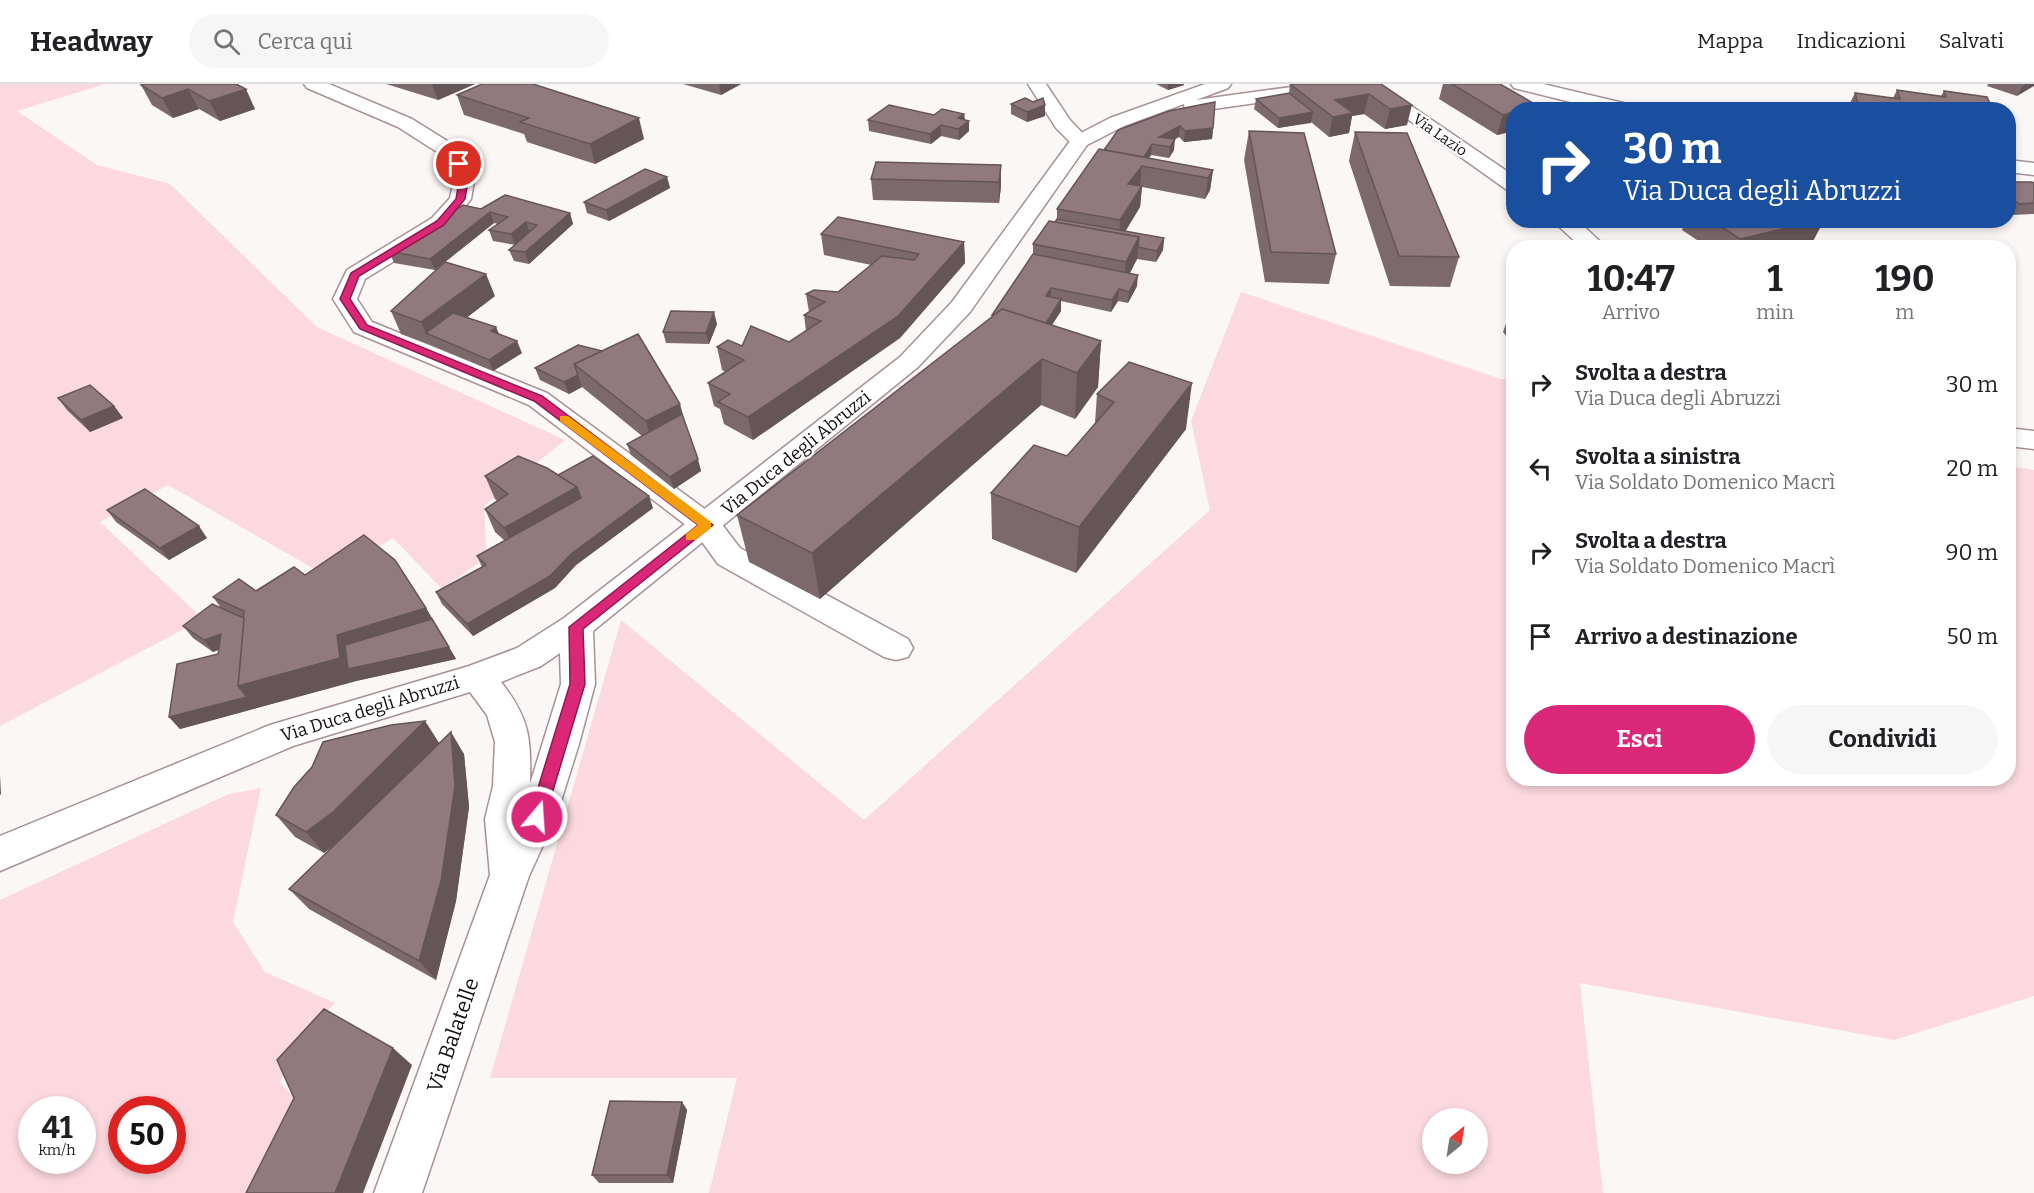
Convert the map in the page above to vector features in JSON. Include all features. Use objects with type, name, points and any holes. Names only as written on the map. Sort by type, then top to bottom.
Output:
[{"type":"main road","points":[[313,84],[405,123],[453,153],[465,175],[460,199],[440,223],[355,275],[345,299],[363,327],[538,399],[706,525],[729,556],[896,648]]},
{"type":"main road","points":[[1037,84],[1063,124],[1080,141]]},
{"type":"main road","name":"Via Duca degli Abruzzi","points":[[0,854],[283,735],[478,677],[529,657],[576,627],[909,362],[961,307],[1080,141],[1100,129],[1222,84]]},
{"type":"main road","points":[[1140,115],[1299,88],[1354,84]]},
{"type":"main road","name":"Via Lazio","points":[[1367,84],[1506,180]]},
{"type":"main road","points":[[1520,84],[1595,102]]},
{"type":"main road","points":[[2016,167],[2034,169]]},
{"type":"main road","points":[[1572,228],[1587,240]]},
{"type":"main road","points":[[2016,438],[2034,441]]},
{"type":"main road","name":"Via Balatelle","points":[[398,1193],[509,876],[537,817],[578,684],[576,627]]},
{"type":"main road","points":[[478,677],[503,710],[513,742],[511,786],[504,819],[509,876]]},
{"type":"shaded area","points":[[0,84],[105,84],[17,111],[97,165],[170,184],[317,327],[565,440],[484,506],[487,557],[442,589],[393,538],[328,577],[168,485],[100,522],[203,619],[0,726]]},
{"type":"shaded area","points":[[1241,292],[1506,379],[1506,786],[2016,786],[2016,467],[2034,470],[2034,996],[1894,1040],[1580,983],[1603,1193],[709,1193],[737,1078],[490,1078],[621,620],[864,820],[1210,510],[1191,421]]},
{"type":"shaded area","points":[[261,788],[233,922],[265,972],[335,1003],[293,1052],[280,1082],[306,1112],[269,1193],[0,1193],[0,900],[229,794]]},
{"type":"building","points":[[236,84],[246,89],[209,101],[188,89],[162,98],[141,85]]},
{"type":"building","points":[[482,84],[533,84],[639,118],[590,144],[520,122],[529,118],[457,95]]},
{"type":"building","points":[[1290,84],[1381,84],[1412,105],[1390,109],[1369,94],[1335,100],[1353,113],[1333,117]]},
{"type":"building","points":[[1452,84],[1500,84],[1531,102],[1506,102],[1506,114],[1503,115]]},
{"type":"building","points":[[1897,90],[1946,97],[1944,91],[1987,97],[1989,102],[1857,102],[1855,93],[1900,99]]},
{"type":"building","points":[[1289,93],[1313,112],[1279,118],[1256,99]]},
{"type":"building","points":[[1025,98],[1033,102],[1043,98],[1045,105],[1027,112],[1011,104]]},
{"type":"building","points":[[1215,102],[1213,128],[1185,131],[1180,126],[1159,137],[1175,139],[1170,147],[1152,144],[1144,157],[1104,150],[1118,130],[1169,111]]},
{"type":"building","points":[[889,105],[934,115],[942,109],[964,114],[958,118],[969,121],[958,129],[941,125],[930,134],[868,120]]},
{"type":"building","points":[[1249,131],[1304,133],[1336,254],[1271,252]]},
{"type":"building","points":[[1355,132],[1407,133],[1459,257],[1399,256]]},
{"type":"building","points":[[1099,149],[1213,170],[1208,178],[1142,166],[1128,184],[1142,186],[1120,220],[1057,209]]},
{"type":"building","points":[[876,162],[1001,165],[999,182],[871,179]]},
{"type":"building","points":[[645,169],[667,177],[606,210],[584,202]]},
{"type":"building","points":[[2016,182],[2034,183],[2034,203],[2019,204],[2016,202]]},
{"type":"building","points":[[505,195],[570,213],[525,252],[509,250],[537,225],[526,222],[511,234],[489,230],[508,217],[490,212],[430,259],[389,251],[463,205],[481,209]]},
{"type":"building","points":[[838,217],[964,242],[898,316],[748,417],[718,402],[730,394],[708,383],[744,360],[717,347],[728,340],[742,346],[751,326],[789,342],[821,321],[804,315],[825,302],[806,294],[814,290],[838,292],[882,256],[914,260],[919,254],[821,234]]},
{"type":"building","points":[[1057,219],[1164,238],[1157,251],[1138,247],[1139,237],[1055,222]]},
{"type":"building","points":[[1049,221],[1139,237],[1126,262],[1033,244]]},
{"type":"building","points":[[1723,228],[1787,228],[1740,239]]},
{"type":"building","points":[[1033,254],[1138,275],[1129,292],[1119,289],[1112,300],[1051,288],[1046,296],[1061,299],[1046,323],[1002,309],[992,315]]},
{"type":"building","points":[[445,262],[486,274],[421,322],[391,311]]},
{"type":"building","points":[[1002,309],[1101,341],[1077,373],[1042,359],[812,553],[737,515]]},
{"type":"building","points":[[671,311],[714,312],[706,333],[663,332]]},
{"type":"building","points":[[453,313],[496,327],[491,331],[517,341],[489,360],[426,333]]},
{"type":"building","points":[[638,334],[680,404],[646,421],[574,364]]},
{"type":"building","points":[[578,345],[602,351],[574,364],[578,375],[564,382],[535,368]]},
{"type":"building","points":[[1129,362],[1192,383],[1079,527],[991,493],[1034,445],[1067,456],[1114,402],[1097,394]]},
{"type":"building","points":[[90,385],[114,406],[81,420],[58,398]]},
{"type":"building","points":[[682,414],[698,459],[670,477],[627,444]]},
{"type":"building","points":[[518,456],[547,468],[577,487],[504,528],[485,509],[508,494],[485,476]]},
{"type":"building","points":[[593,456],[649,496],[571,554],[550,576],[467,624],[436,592],[486,565],[477,556],[581,498],[577,487],[558,475]]},
{"type":"building","points":[[145,489],[199,526],[160,548],[107,510]]},
{"type":"building","points":[[364,535],[395,560],[426,608],[337,635],[340,658],[238,686],[244,611],[213,597],[239,579],[256,591],[294,567],[305,575]]},
{"type":"building","points":[[212,604],[244,618],[238,686],[247,697],[169,717],[177,664],[218,654],[221,634],[204,640],[183,626]]},
{"type":"building","points":[[432,619],[449,647],[348,669],[345,645]]},
{"type":"building","points":[[425,721],[333,812],[306,832],[276,815],[294,787],[312,767],[323,742],[391,725]]},
{"type":"building","points":[[451,732],[455,786],[441,881],[419,961],[289,889]]},
{"type":"building","points":[[324,1009],[393,1048],[335,1193],[246,1193],[294,1098],[277,1060]]},
{"type":"building","points":[[610,1101],[682,1102],[667,1175],[592,1175]]},
{"type":"slow traffic","points":[[564,418],[706,525],[691,537]]},
{"type":"route","points":[[459,164],[465,175],[460,199],[440,223],[355,275],[345,299],[363,327],[538,399],[706,525],[576,627],[579,653],[578,684],[537,817]]}]
